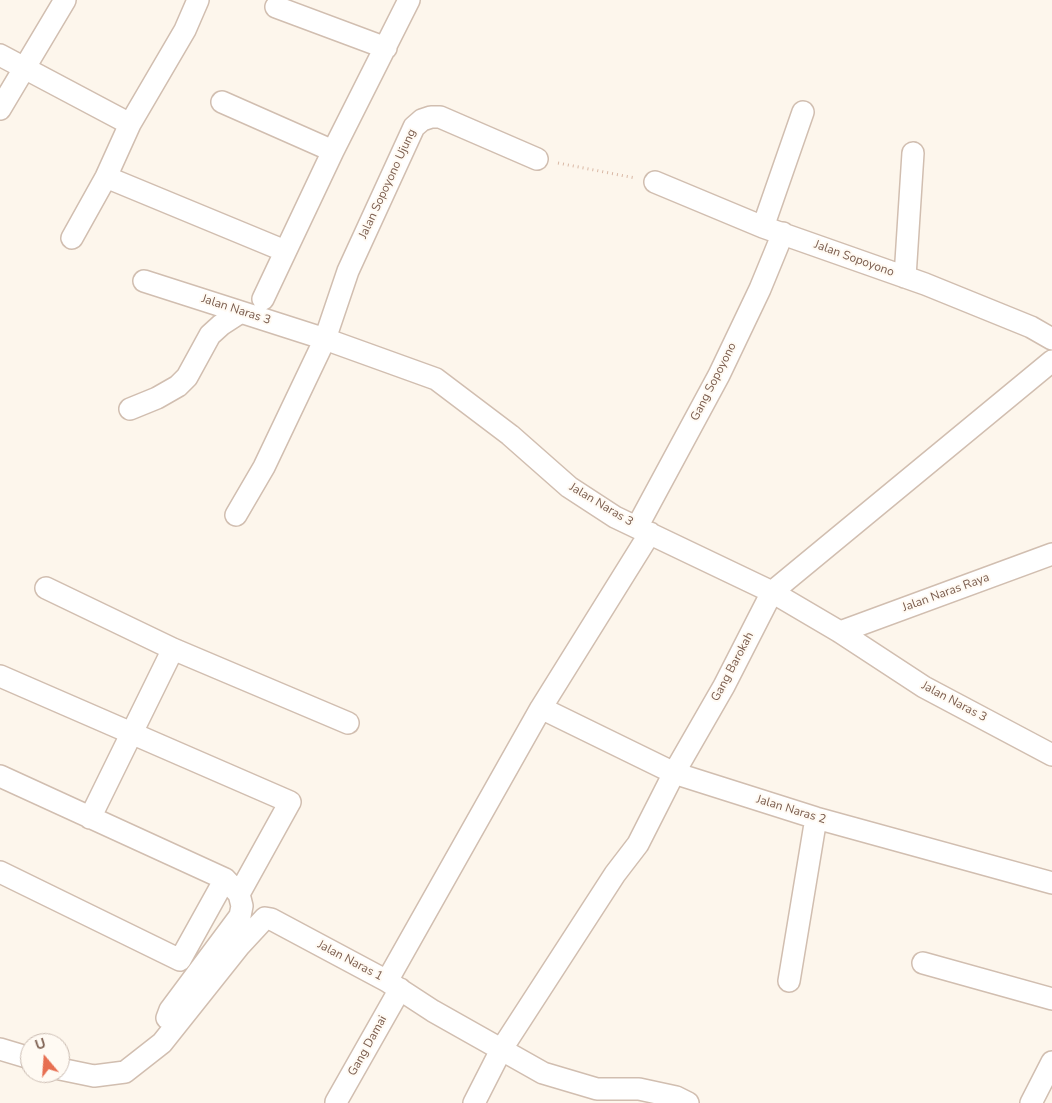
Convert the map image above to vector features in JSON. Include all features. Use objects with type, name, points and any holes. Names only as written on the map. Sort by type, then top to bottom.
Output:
[{"type":"street","points":[[0,109],[65,0]]},
{"type":"street","points":[[72,238],[106,176],[130,124],[185,30],[198,0]]},
{"type":"street","points":[[264,299],[333,151],[409,0]]},
{"type":"street","points":[[276,7],[386,48]]},
{"type":"street","points":[[0,55],[130,124]]},
{"type":"street","points":[[222,102],[333,151]]},
{"type":"street","points":[[763,227],[803,112]]},
{"type":"street","name":"Jalan Sopoyono Ujung","points":[[236,515],[264,467],[325,339],[348,271],[414,127],[422,120],[431,116],[440,117],[538,159]]},
{"type":"street","points":[[906,277],[913,153]]},
{"type":"street","points":[[106,176],[285,251]]},
{"type":"street","name":"Jalan Sopoyono","points":[[655,182],[763,227],[906,277],[1031,327],[1052,339]]},
{"type":"street","name":"Gang Sopoyono","points":[[541,708],[643,530],[760,289],[783,233]]},
{"type":"street","name":"Jalan Naras 3","points":[[144,281],[325,339],[436,379],[510,435],[569,487],[615,517],[772,592],[840,632],[924,687],[1052,755]]},
{"type":"street","points":[[130,409],[157,398],[178,386],[187,377],[210,334],[241,312]]},
{"type":"street","name":"Gang Barokah","points":[[474,1103],[501,1050],[615,874],[638,844],[674,773],[724,686],[772,592],[1052,362]]},
{"type":"street","name":"Jalan Naras Raya","points":[[840,632],[1052,554]]},
{"type":"street","points":[[46,588],[173,649],[348,723]]},
{"type":"street","points":[[90,818],[173,649]]},
{"type":"street","points":[[0,676],[290,802],[239,894]]},
{"type":"street","name":"Jalan Naras 2","points":[[541,708],[674,773],[816,818],[1052,883]]},
{"type":"street","name":"Gang Damai","points":[[336,1102],[393,985],[541,708]]},
{"type":"street","points":[[0,776],[225,879],[239,894],[242,906],[240,916],[170,1010],[163,1027],[162,1043]]},
{"type":"street","points":[[789,980],[816,818]]},
{"type":"street","points":[[0,872],[180,960],[225,879]]},
{"type":"street","name":"Jalan Naras 1","points":[[70,1071],[94,1076],[125,1072],[162,1043],[240,945],[265,918],[271,919],[393,985],[433,1011],[543,1073],[597,1089],[639,1089],[676,1097],[688,1103]]},
{"type":"street","points":[[923,963],[1052,999]]},
{"type":"street","points":[[0,1049],[20,1055]]},
{"type":"street","points":[[1031,1103],[1052,1062]]},
{"type":"path","points":[[538,159],[655,182]]}]
